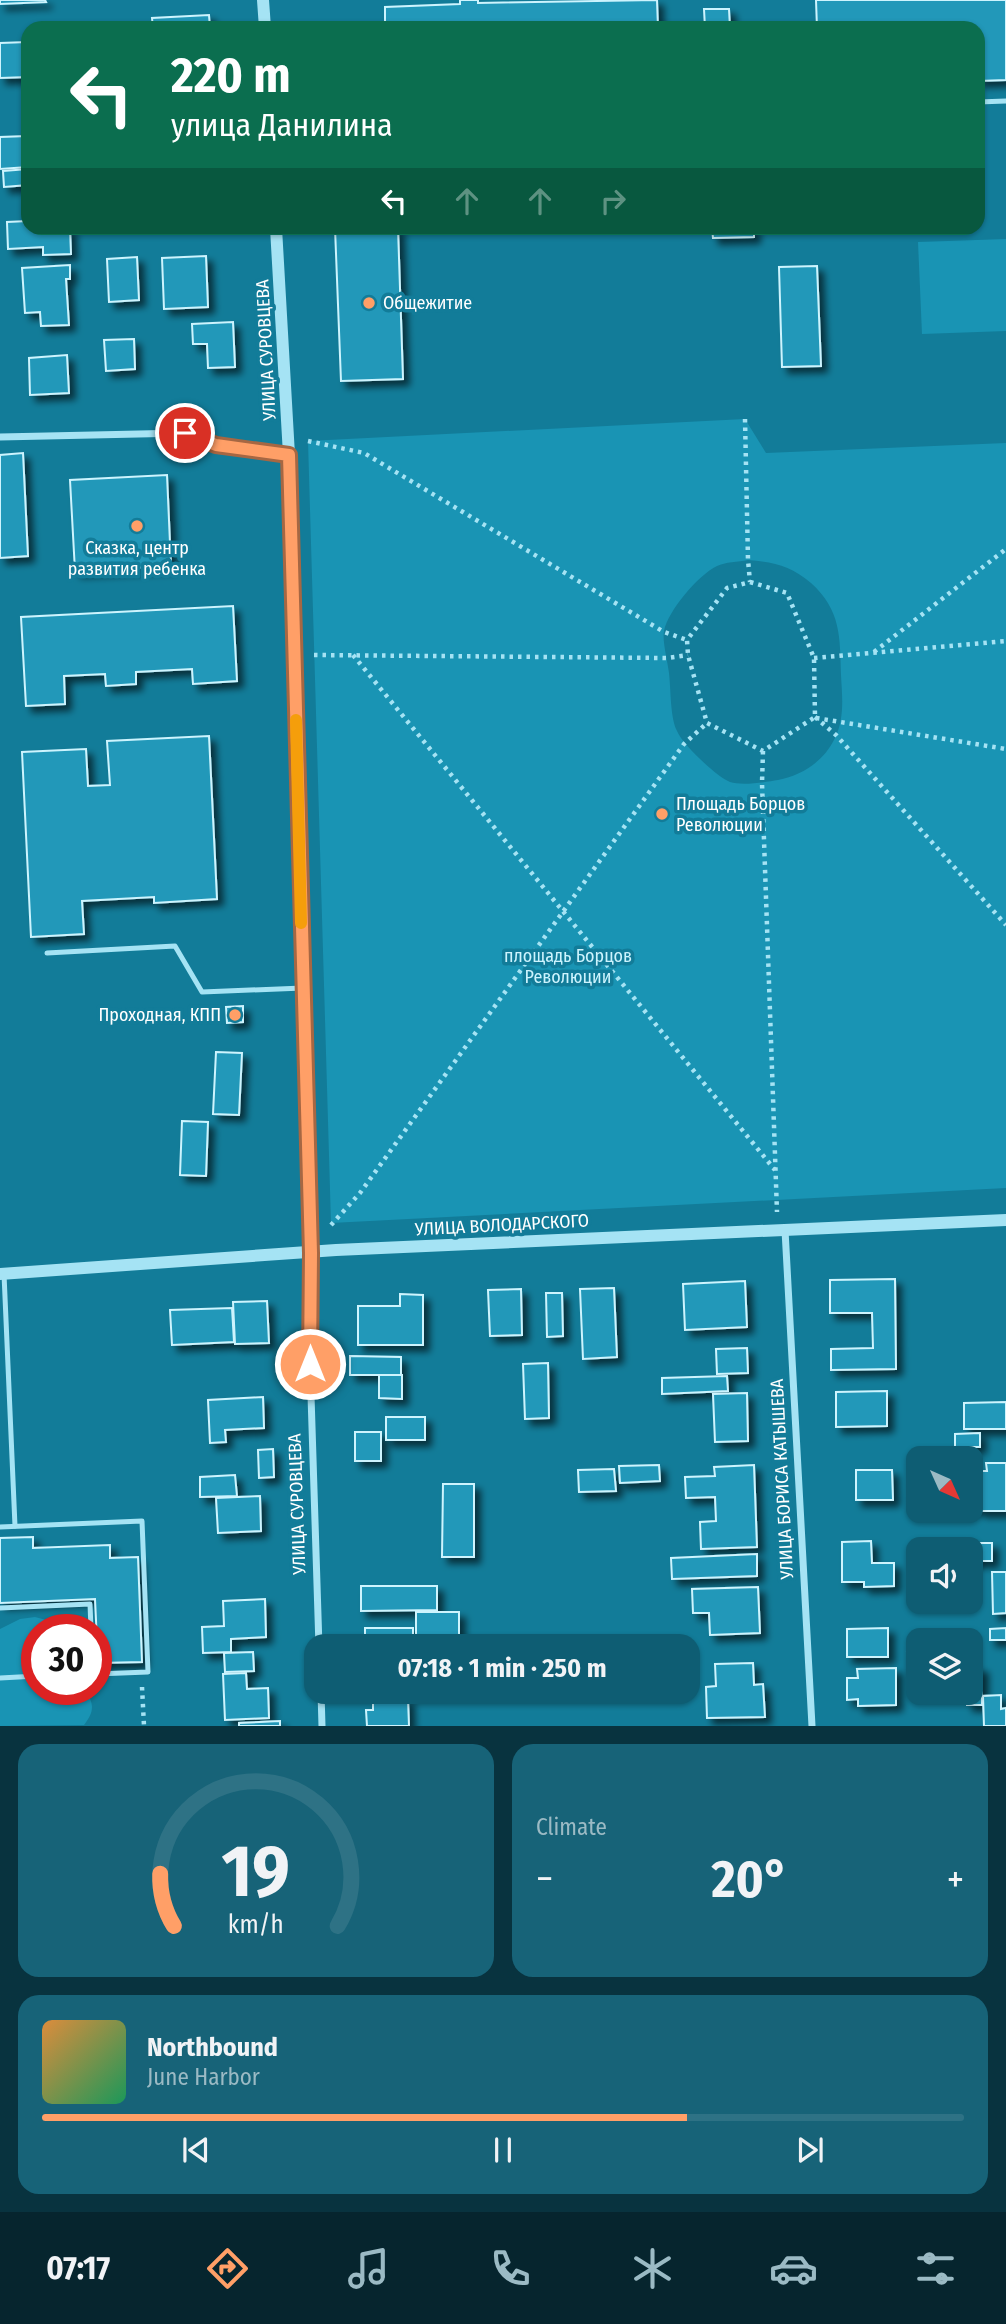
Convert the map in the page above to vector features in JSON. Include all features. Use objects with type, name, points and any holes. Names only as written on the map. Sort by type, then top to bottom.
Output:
[{"type":"street","points":[[263,0],[264,21]]},
{"type":"street","name":"УЛИЦА СУРОВЦЕВА","points":[[276,235],[289,455],[319,1634]]},
{"type":"street","points":[[0,437],[185,433],[216,445],[289,455]]},
{"type":"street","name":"УЛИЦА ВОЛОДАРСКОГО","points":[[2,1274],[336,1250],[1006,1220]]},
{"type":"street","name":"УЛИЦА БОРИСА КАТЫШЕВА","points":[[781,1230],[812,1726]]},
{"type":"street","points":[[321,1704],[322,1726]]},
{"type":"lane","points":[[985,102],[1006,101]]},
{"type":"lane","points":[[47,953],[175,946],[202,992],[303,988]]},
{"type":"lane","points":[[2,1274],[15,1526]]},
{"type":"lane","points":[[0,1527],[142,1521],[148,1672],[112,1673]]},
{"type":"lane","points":[[0,1608],[90,1604],[90,1614]]},
{"type":"lane","points":[[0,1678],[21,1677]]},
{"type":"path","points":[[745,419],[750,582]]},
{"type":"path","points":[[308,441],[365,453],[664,632],[687,640]]},
{"type":"path","points":[[874,652],[1006,548]]},
{"type":"path","points":[[764,751],[707,723],[688,655],[687,640],[727,588],[750,582],[787,593],[814,658],[815,718]]},
{"type":"path","points":[[814,658],[1006,641]]},
{"type":"path","points":[[314,655],[653,658],[688,655]]},
{"type":"path","points":[[352,655],[775,1170]]},
{"type":"path","points":[[815,718],[836,735],[1006,925]]},
{"type":"path","points":[[764,751],[815,718],[841,720],[1006,749]]},
{"type":"path","points":[[336,1250],[331,1223],[360,1193],[684,744],[707,723]]},
{"type":"path","points":[[764,751],[763,797],[775,1170],[781,1230]]},
{"type":"path","points":[[142,1672],[144,1726]]},
{"type":"green space","points":[[1006,239],[1006,331],[922,334],[918,242]]},
{"type":"green space","name":"площадь Борцов Революции","points":[[745,419],[766,453],[1006,443],[1006,1188],[331,1223],[308,441]],"holes":[[[748,560],[782,566],[796,573],[811,583],[828,603],[839,636],[842,714],[835,738],[825,754],[812,766],[787,778],[741,784],[724,779],[680,737],[672,711],[664,631],[678,604],[709,571],[717,566]]]},
{"type":"green space","points":[[20,1619],[21,1705],[92,1705],[90,1716],[84,1725],[0,1726],[0,1629]]},
{"type":"building","points":[[0,0],[45,0],[46,2],[0,4]]},
{"type":"building","points":[[460,0],[478,0],[478,3],[657,0],[658,21],[385,21],[385,7],[460,4]]},
{"type":"building","points":[[816,0],[1006,0],[1006,80],[985,81],[985,21],[817,21]]},
{"type":"building","points":[[704,9],[729,9],[730,21],[705,21]]},
{"type":"building","points":[[209,15],[209,21],[152,21],[152,18]]},
{"type":"building","points":[[21,42],[21,77],[0,78],[0,43]]},
{"type":"building","points":[[21,136],[21,168],[0,169],[0,137]]},
{"type":"building","points":[[21,170],[21,186],[4,187],[3,171]]},
{"type":"building","points":[[21,221],[21,235],[70,235],[71,254],[43,255],[43,247],[8,249],[7,222]]},
{"type":"building","name":"Общежитие","points":[[335,235],[398,235],[403,379],[341,381]]},
{"type":"building","points":[[713,235],[754,235],[754,237],[713,238]]},
{"type":"building","points":[[206,256],[208,307],[164,309],[162,258]]},
{"type":"building","points":[[137,257],[139,300],[109,302],[107,259]]},
{"type":"building","points":[[70,265],[70,279],[66,279],[69,325],[41,326],[40,312],[25,313],[22,268]]},
{"type":"building","points":[[817,266],[821,366],[782,367],[779,267]]},
{"type":"building","points":[[233,322],[235,367],[208,368],[207,344],[193,344],[192,324]]},
{"type":"building","points":[[134,339],[135,369],[106,371],[104,340]]},
{"type":"building","points":[[67,355],[69,393],[30,395],[29,358]]},
{"type":"building","points":[[23,453],[28,556],[0,558],[0,455]]},
{"type":"building","points":[[167,475],[171,566],[75,571],[70,480]]},
{"type":"building","points":[[233,606],[237,681],[193,684],[192,669],[136,672],[136,684],[106,686],[105,674],[64,676],[65,704],[26,706],[21,617]]},
{"type":"building","points":[[209,736],[217,899],[154,903],[154,897],[82,901],[84,934],[31,937],[22,752],[86,749],[88,786],[110,785],[107,741]]},
{"type":"building","name":"Проходная, КПП","points":[[243,1006],[243,1022],[227,1023],[226,1007]]},
{"type":"building","points":[[216,1052],[242,1053],[239,1115],[213,1114]]},
{"type":"building","points":[[182,1121],[208,1122],[206,1176],[180,1175]]},
{"type":"building","points":[[895,1279],[896,1369],[831,1370],[831,1349],[873,1348],[872,1313],[830,1313],[830,1280]]},
{"type":"building","points":[[745,1281],[747,1327],[685,1330],[683,1284]]},
{"type":"building","points":[[614,1288],[617,1357],[583,1359],[580,1289]]},
{"type":"building","points":[[521,1289],[522,1335],[490,1336],[488,1290]]},
{"type":"building","points":[[546,1293],[562,1293],[563,1336],[547,1337]]},
{"type":"building","points":[[400,1294],[423,1295],[423,1345],[358,1345],[358,1306],[400,1306]]},
{"type":"building","points":[[267,1301],[269,1343],[235,1344],[233,1302]]},
{"type":"building","points":[[232,1308],[234,1342],[172,1345],[170,1310]]},
{"type":"building","points":[[747,1348],[748,1373],[717,1374],[716,1349]]},
{"type":"building","points":[[350,1356],[401,1357],[401,1375],[350,1375]]},
{"type":"building","points":[[548,1363],[549,1418],[525,1419],[523,1364]]},
{"type":"building","points":[[379,1375],[402,1375],[402,1399],[379,1398]]},
{"type":"building","points":[[727,1376],[728,1391],[662,1394],[662,1378]]},
{"type":"building","points":[[887,1391],[887,1426],[836,1427],[836,1392]]},
{"type":"building","points":[[747,1393],[748,1441],[715,1442],[713,1394]]},
{"type":"building","points":[[263,1397],[264,1428],[225,1430],[226,1442],[210,1443],[208,1400]]},
{"type":"building","points":[[1006,1402],[1006,1429],[964,1429],[964,1403]]},
{"type":"building","points":[[386,1417],[425,1417],[425,1440],[386,1440]]},
{"type":"building","points":[[355,1432],[381,1432],[381,1461],[355,1461]]},
{"type":"building","points":[[980,1433],[980,1446],[955,1446],[955,1434]]},
{"type":"building","points":[[273,1449],[274,1477],[259,1478],[258,1450]]},
{"type":"building","points":[[986,1463],[1006,1463],[1006,1511],[984,1511],[984,1471],[987,1471]]},
{"type":"building","points":[[659,1465],[660,1481],[620,1483],[619,1466]]},
{"type":"building","points":[[754,1465],[757,1547],[701,1549],[700,1522],[716,1521],[715,1497],[686,1498],[685,1477],[715,1476],[714,1467]]},
{"type":"building","points":[[614,1469],[616,1491],[579,1492],[578,1470]]},
{"type":"building","points":[[856,1470],[892,1470],[893,1500],[856,1500]]},
{"type":"building","points":[[235,1475],[237,1496],[200,1497],[200,1477]]},
{"type":"building","points":[[443,1484],[474,1484],[474,1557],[442,1557]]},
{"type":"building","points":[[260,1496],[261,1531],[218,1533],[216,1498]]},
{"type":"building","points":[[33,1537],[33,1548],[110,1545],[110,1558],[138,1557],[142,1662],[112,1663],[112,1614],[96,1614],[95,1599],[0,1603],[0,1538]]},
{"type":"building","points":[[871,1541],[872,1563],[894,1563],[894,1586],[864,1587],[864,1582],[842,1582],[842,1542]]},
{"type":"building","points":[[983,1543],[992,1543],[992,1561],[983,1561]]},
{"type":"building","points":[[757,1554],[757,1576],[672,1579],[671,1558]]},
{"type":"building","points":[[992,1572],[1006,1572],[1006,1613],[993,1614]]},
{"type":"building","points":[[361,1586],[437,1586],[437,1610],[361,1611]]},
{"type":"building","points":[[758,1587],[760,1633],[710,1635],[709,1613],[693,1613],[692,1589]]},
{"type":"building","points":[[265,1599],[266,1637],[231,1639],[231,1652],[203,1653],[202,1627],[224,1626],[223,1601]]},
{"type":"building","points":[[416,1612],[459,1612],[459,1634],[416,1634]]},
{"type":"building","points":[[365,1628],[413,1628],[413,1634],[365,1634]]},
{"type":"building","points":[[888,1628],[888,1657],[847,1657],[847,1629]]},
{"type":"building","points":[[1006,1628],[1006,1640],[990,1640],[990,1629]]},
{"type":"building","points":[[253,1652],[254,1671],[225,1672],[224,1653]]},
{"type":"building","points":[[753,1663],[754,1685],[763,1684],[765,1717],[707,1718],[706,1687],[716,1686],[715,1664]]},
{"type":"building","points":[[896,1668],[896,1705],[858,1706],[858,1699],[847,1700],[847,1678],[858,1678],[857,1669]]},
{"type":"building","points":[[246,1673],[247,1689],[268,1688],[269,1718],[225,1720],[223,1674]]},
{"type":"building","points":[[1001,1695],[1001,1709],[1006,1708],[1006,1726],[984,1726],[983,1696]]},
{"type":"building","points":[[373,1704],[408,1704],[409,1726],[367,1726],[366,1710],[373,1710]]},
{"type":"building","points":[[280,1721],[280,1726],[239,1726],[239,1723]]},
{"type":"slow traffic","points":[[296,720],[301,923]]},
{"type":"place","name":"Общежитие","points":[[369,303]]},
{"type":"place","name":"Сказка, центр развития ребенка","points":[[137,526]]},
{"type":"place","name":"Площадь Борцов Революции","points":[[662,814]]},
{"type":"place","name":"Проходная, КПП","points":[[235,1015]]},
{"type":"route","points":[[185,433],[216,445],[289,455],[311,1253],[310,1364]]}]
